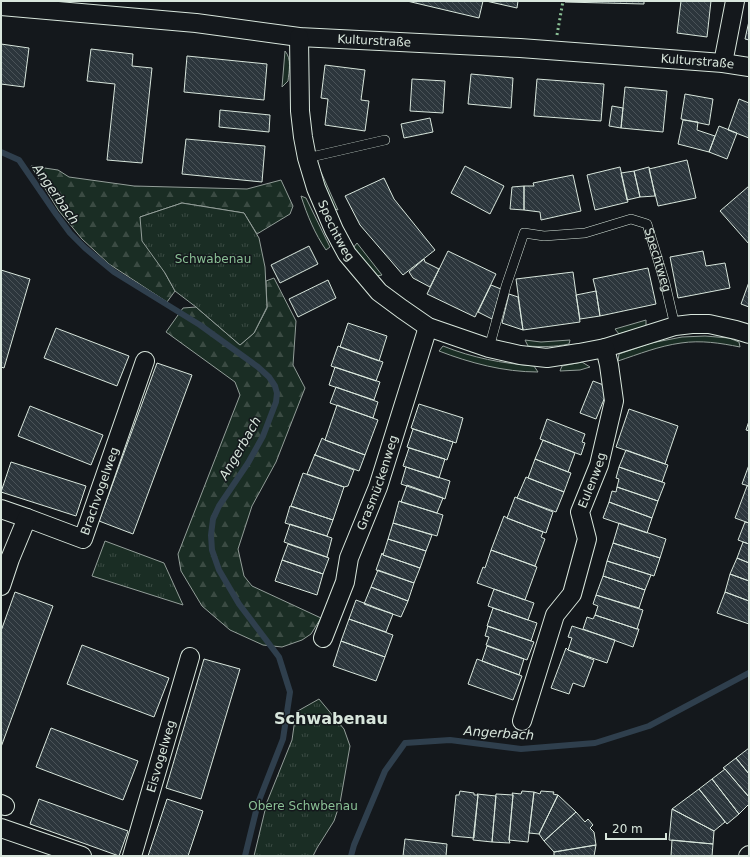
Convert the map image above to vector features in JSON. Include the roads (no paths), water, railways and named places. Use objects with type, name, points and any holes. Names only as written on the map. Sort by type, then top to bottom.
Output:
[{"type":"street","points":[[723,63],[735,1]]},
{"type":"street","name":"Kulturstraße","points":[[1,6],[196,23],[298,37],[520,48],[723,63],[749,67]]},
{"type":"street","name":"Spechtweg","points":[[298,37],[300,111],[303,137],[307,158],[316,188],[334,230],[347,254],[379,292],[402,309],[428,326],[489,348],[520,355],[547,358],[605,348],[674,326],[709,324],[749,334]]},
{"type":"street","name":"Grasmückenweg","points":[[323,638],[345,582],[349,558],[378,487],[428,326]]},
{"type":"street","name":"Eulenweg","points":[[522,721],[555,615],[572,594],[587,539],[580,512],[599,465],[614,401],[605,348]]},
{"type":"street","name":"Brachvogelweg","points":[[1,509],[83,539],[145,361]]},
{"type":"street","points":[[1,586],[10,559],[27,518]]},
{"type":"street","name":"Eisvogelweg","points":[[132,856],[190,657]]},
{"type":"street","points":[[1,828],[82,856]]},
{"type":"lane","points":[[307,158],[385,140]]},
{"type":"lane","name":"Spechtweg","points":[[489,348],[506,286],[524,233],[544,236],[585,233],[631,219],[647,224],[666,283],[674,326]]},
{"type":"waterway","name":"Angerbach","points":[[1,152],[19,160],[70,233],[85,248],[114,272],[200,325],[258,367],[269,377],[275,386],[277,393],[276,402],[263,436],[248,463],[219,506],[213,519],[211,535],[212,550],[219,570],[239,604],[279,657],[290,692],[283,739],[258,803],[245,856]]},
{"type":"waterway","name":"Angerbach","points":[[351,856],[354,845],[385,771],[405,743],[450,740],[521,749],[595,743],[649,726],[749,673]]},
{"type":"district","name":"Schwabenau","points":[[331,718]]},
{"type":"park label","name":"Obere Schwbenau","points":[[303,806]]}]
